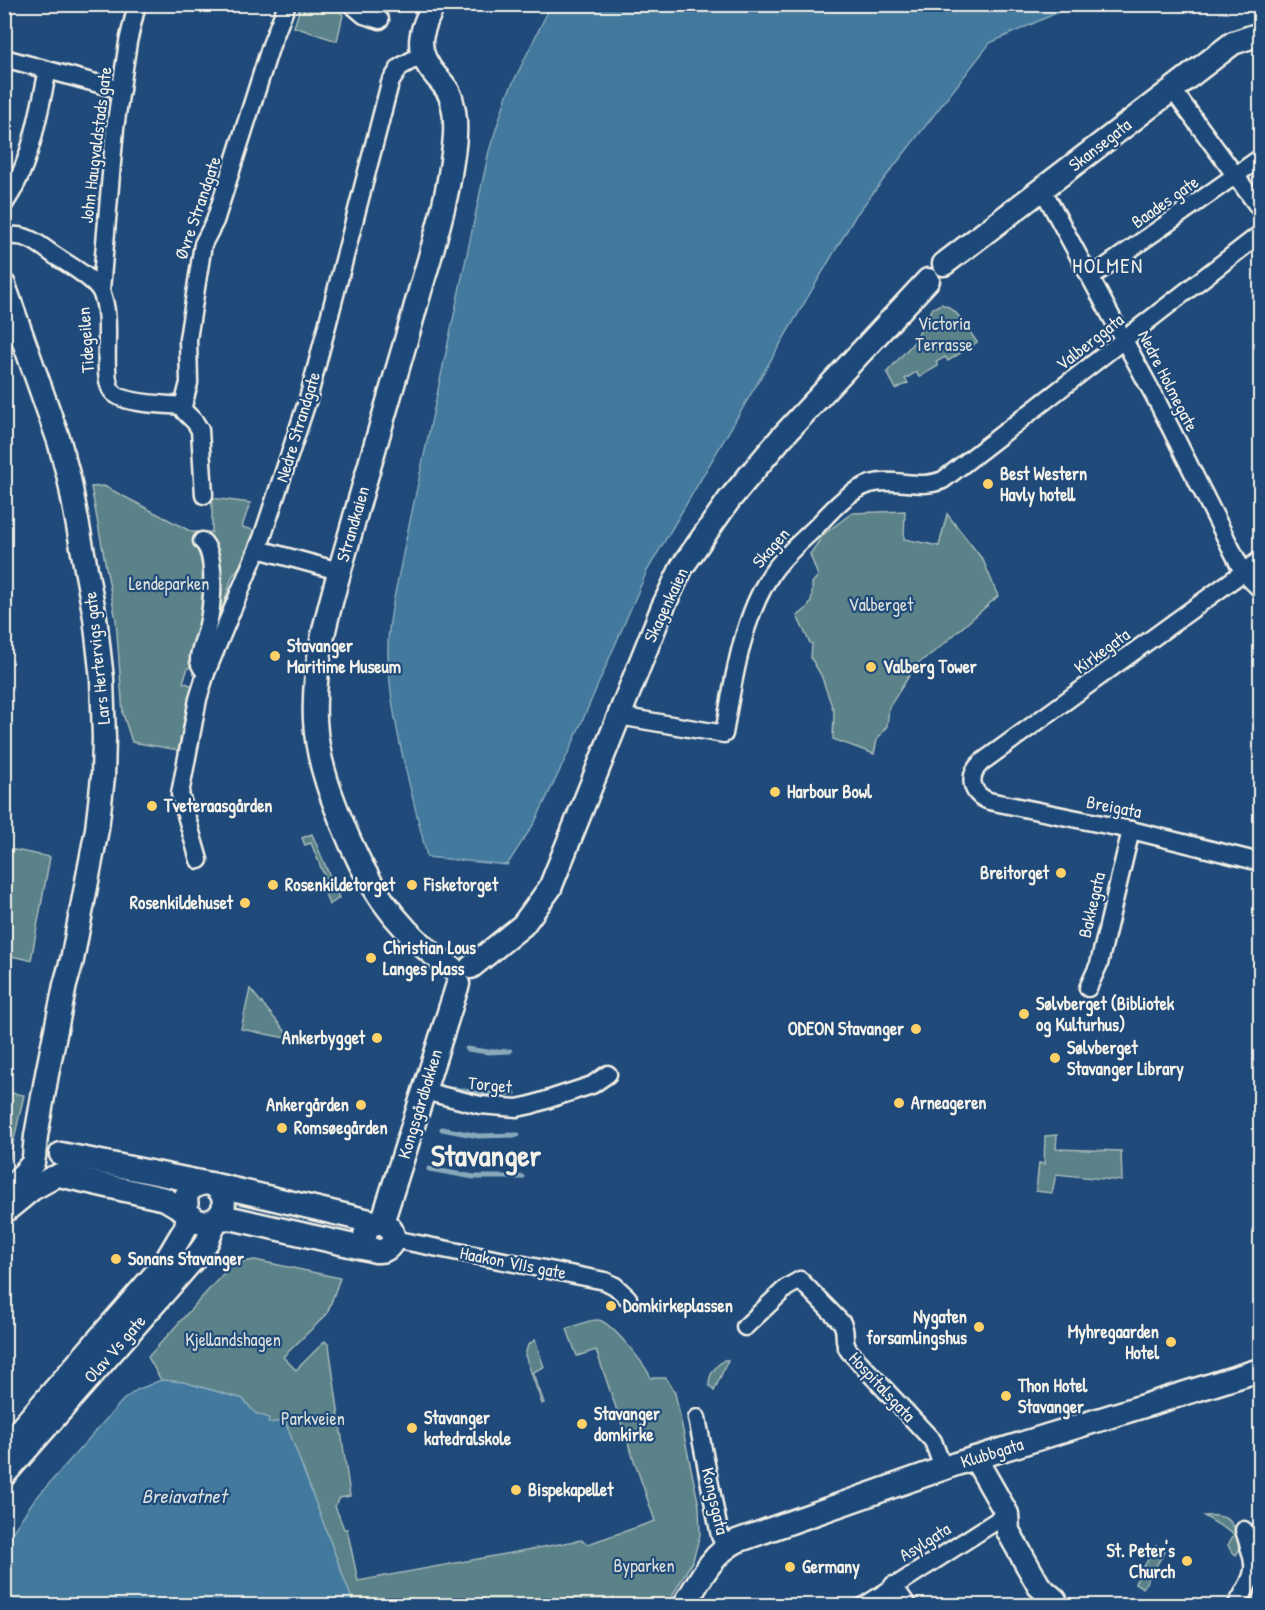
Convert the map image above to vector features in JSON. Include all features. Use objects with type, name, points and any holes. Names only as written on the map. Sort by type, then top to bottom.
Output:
[{"type":"street","name":"John Haugvaldstads gate","points":[[100,290],[111,167],[121,90],[137,4]]},
{"type":"street","name":"Øvre Strandgate","points":[[183,406],[189,388],[188,339],[202,244],[215,221],[286,4]]},
{"type":"street","points":[[351,4],[364,15],[380,20]]},
{"type":"street","points":[[423,54],[421,34],[434,4]]},
{"type":"street","name":"Skansegata","points":[[944,264],[1233,43],[1260,34]]},
{"type":"street","name":"Nedre Strandgate","points":[[199,860],[180,794],[198,699],[206,674],[258,549],[311,388],[390,82],[400,67],[423,54]]},
{"type":"street","name":"Strandkaien","points":[[423,54],[432,71],[449,93],[453,105],[454,145],[450,175],[430,255],[333,590],[320,653],[315,693],[315,721],[327,781],[347,835],[375,890],[398,922],[460,973]]},
{"type":"street","points":[[4,58],[121,90]]},
{"type":"street","points":[[5,203],[16,186],[32,140],[48,70]]},
{"type":"street","points":[[1172,89],[1260,209]]},
{"type":"street","name":"Baades gate","points":[[1091,277],[1260,158]]},
{"type":"street","name":"Nedre Holmegate","points":[[1043,190],[1124,340],[1243,572],[1260,589]]},
{"type":"street","name":"Valberggata","points":[[943,480],[1260,234]]},
{"type":"street","name":"Tidegeilen","points":[[4,237],[17,235],[34,240],[100,290],[107,314],[107,379],[113,392],[125,400],[183,406]]},
{"type":"street","name":"Skagenkaien","points":[[460,973],[523,925],[550,888],[662,609],[682,567],[712,522],[781,438],[928,280],[936,283],[944,279],[947,272],[944,264]]},
{"type":"street","name":"Lars Hertervigs gate","points":[[4,285],[59,441],[69,478],[95,618],[102,679],[104,738],[101,803],[72,960],[64,985],[47,1074],[33,1160]]},
{"type":"street","points":[[183,406],[184,411],[200,430],[204,495]]},
{"type":"street","name":"Skagen","points":[[619,716],[724,734],[745,635],[758,598],[775,570],[834,507],[866,486],[884,483],[932,485],[943,480]]},
{"type":"street","points":[[202,542],[209,550],[212,587],[208,626],[199,658],[206,674]]},
{"type":"street","points":[[258,549],[339,571]]},
{"type":"street","name":"Kirkegata","points":[[972,779],[982,762],[1260,560]]},
{"type":"street","name":"Breigata","points":[[972,779],[975,791],[985,800],[1131,830],[1260,862]]},
{"type":"street","name":"Bakkegata","points":[[1088,988],[1099,964],[1131,830]]},
{"type":"street","name":"Kongsgårdbakken","points":[[382,1234],[460,973]]},
{"type":"street","name":"Lars Hertervigs gate","points":[[47,1074],[47,1118],[57,1164]]},
{"type":"street","name":"Torget","points":[[424,1091],[480,1105],[511,1108],[531,1105],[595,1084],[608,1074]]},
{"type":"street","points":[[4,1196],[44,1148],[57,1164],[165,1199],[187,1212],[198,1222],[211,1222],[217,1218],[224,1207],[223,1196],[220,1191],[208,1184],[199,1184],[189,1191],[185,1203],[187,1212]]},
{"type":"street","points":[[4,1212],[57,1164]]},
{"type":"street","name":"Haakon VIIs gate","points":[[57,1164],[208,1184],[382,1234],[605,1281],[615,1286],[628,1298]]},
{"type":"street","name":"Olav Vs gate","points":[[4,1448],[164,1264],[186,1227],[187,1212]]},
{"type":"street","name":"Haakon VIIs gate","points":[[217,1218],[382,1234]]},
{"type":"street","name":"Olav Vs gate","points":[[4,1474],[194,1259],[207,1242],[217,1218]]},
{"type":"street","name":"Hospitalsgata","points":[[745,1327],[786,1288],[800,1280],[842,1323],[845,1329],[843,1342],[849,1351],[933,1441],[943,1468]]},
{"type":"street","name":"Klubbgata","points":[[727,1546],[743,1538],[943,1468],[1260,1370]]},
{"type":"street","name":"Kongsgata","points":[[684,1605],[705,1572],[727,1546],[720,1536],[698,1418]]},
{"type":"street","points":[[975,1458],[1007,1514],[1008,1530],[1039,1586],[1053,1604]]},
{"type":"street","name":"Asylgata","points":[[864,1605],[1007,1514]]},
{"type":"street","points":[[1236,1605],[1255,1570],[1244,1530]]},
{"type":"street","points":[[893,1585],[908,1605]]},
{"type":"green space","points":[[301,5],[334,5],[343,15],[337,41],[294,27]]},
{"type":"green space","name":"Victoria Terrasse","points":[[941,304],[957,314],[977,342],[970,347],[968,344],[961,349],[962,352],[948,361],[945,357],[936,362],[938,366],[919,377],[916,372],[905,379],[908,383],[896,389],[887,372],[914,342],[933,308]]},
{"type":"green space","name":"Lendeparken","points":[[104,486],[192,532],[212,532],[212,498],[250,503],[242,527],[257,531],[247,556],[232,577],[206,660],[188,668],[183,682],[195,687],[178,750],[132,742],[123,714],[116,620],[91,487]]},
{"type":"green space","name":"Valberget","points":[[905,511],[904,539],[939,546],[947,514],[983,560],[998,596],[939,648],[916,665],[889,707],[887,726],[877,740],[874,754],[833,739],[834,712],[821,675],[811,658],[812,644],[797,616],[806,609],[810,602],[812,583],[818,576],[810,554],[824,534],[852,513]]},
{"type":"green space","points":[[312,834],[339,898],[329,905],[325,893],[330,890],[311,843],[305,845],[302,838]]},
{"type":"green space","points":[[5,848],[50,857],[31,960],[5,955]]},
{"type":"green space","points":[[250,989],[291,1038],[290,1039],[241,1029]]},
{"type":"green space","points":[[5,1092],[24,1095],[9,1162],[5,1168]]},
{"type":"green space","points":[[1057,1135],[1056,1149],[1121,1151],[1122,1181],[1056,1174],[1052,1193],[1036,1191],[1039,1163],[1044,1164],[1045,1136]]},
{"type":"green space","points":[[255,1260],[340,1278],[327,1314],[283,1357],[296,1370],[325,1341],[329,1345],[350,1496],[340,1498],[335,1506],[344,1529],[347,1529],[358,1581],[581,1540],[588,1544],[655,1521],[596,1350],[577,1356],[567,1329],[598,1320],[604,1322],[619,1336],[651,1378],[666,1378],[675,1393],[699,1506],[700,1535],[693,1560],[667,1605],[354,1605],[285,1421],[268,1423],[268,1418],[255,1414],[243,1399],[183,1382],[161,1380],[148,1357],[232,1264]]},
{"type":"green space","points":[[535,1340],[544,1367],[533,1372],[544,1403],[542,1404],[525,1355],[528,1345]]},
{"type":"green space","points":[[724,1360],[728,1360],[714,1391],[709,1385],[710,1377]]},
{"type":"green space","points":[[1204,1516],[1221,1516],[1231,1522],[1240,1549],[1236,1555],[1228,1545],[1234,1534]]},
{"type":"green space","points":[[1156,1545],[1165,1551],[1143,1588],[1135,1583]]},
{"type":"water","points":[[551,5],[1074,5],[990,43],[856,215],[647,571],[571,747],[535,822],[507,865],[427,857],[397,731],[390,680],[388,641],[404,549],[489,151],[507,95]]},
{"type":"water","name":"Breiavatnet","points":[[161,1380],[183,1382],[243,1399],[255,1413],[269,1418],[268,1423],[285,1421],[354,1605],[5,1605],[5,1543],[32,1503],[123,1400],[137,1390]]},
{"type":"waterway","points":[[467,1049],[488,1052],[510,1051]]},
{"type":"waterway","points":[[454,1089],[480,1094],[514,1093]]},
{"type":"waterway","points":[[442,1129],[478,1136],[518,1135]]},
{"type":"waterway","points":[[429,1169],[474,1177],[522,1177]]},
{"type":"place","name":"Best Western Havly hotell","points":[[988,484]]},
{"type":"place","name":"Stavanger Maritime Museum","points":[[275,656]]},
{"type":"place","name":"Valberg Tower","points":[[871,667]]},
{"type":"place","name":"Harbour Bowl","points":[[775,792]]},
{"type":"place","name":"Tveteraasgården","points":[[152,806]]},
{"type":"place","name":"Breitorget","points":[[1061,873]]},
{"type":"place","name":"Rosenkildetorget","points":[[273,885]]},
{"type":"place","name":"Fisketorget","points":[[412,885]]},
{"type":"place","name":"Rosenkildehuset","points":[[245,903]]},
{"type":"place","name":"Christian Lous Langes plass","points":[[371,958]]},
{"type":"place","name":"Sølvberget (Bibliotek og Kulturhus)","points":[[1024,1014]]},
{"type":"place","name":"ODEON Stavanger","points":[[916,1029]]},
{"type":"place","name":"Ankerbygget","points":[[377,1038]]},
{"type":"place","name":"Sølvberget Stavanger Library","points":[[1055,1058]]},
{"type":"place","name":"Arneageren","points":[[899,1103]]},
{"type":"place","name":"Ankergården","points":[[361,1105]]},
{"type":"place","name":"Romsøegården","points":[[282,1128]]},
{"type":"place","name":"Sonans Stavanger","points":[[116,1259]]},
{"type":"place","name":"Domkirkeplassen","points":[[611,1306]]},
{"type":"place","name":"Nygaten forsamlingshus","points":[[979,1327]]},
{"type":"place","name":"Myhregaarden Hotel","points":[[1171,1342]]},
{"type":"place","name":"Thon Hotel Stavanger","points":[[1006,1396]]},
{"type":"place","name":"Stavanger domkirke","points":[[582,1424]]},
{"type":"place","name":"Stavanger katedralskole","points":[[412,1428]]},
{"type":"place","name":"Bispekapellet","points":[[516,1490]]},
{"type":"place","name":"St. Peter's Church","points":[[1187,1561]]},
{"type":"place","name":"Germany","points":[[790,1567]]},
{"type":"district","name":"HOLMEN","points":[[1108,266]]},
{"type":"district","name":"Stavanger","points":[[486,1156]]},
{"type":"park label","name":"Kjellandshagen","points":[[233,1340]]},
{"type":"park label","name":"Parkveien","points":[[313,1419]]},
{"type":"park label","name":"Byparken","points":[[644,1566]]}]
